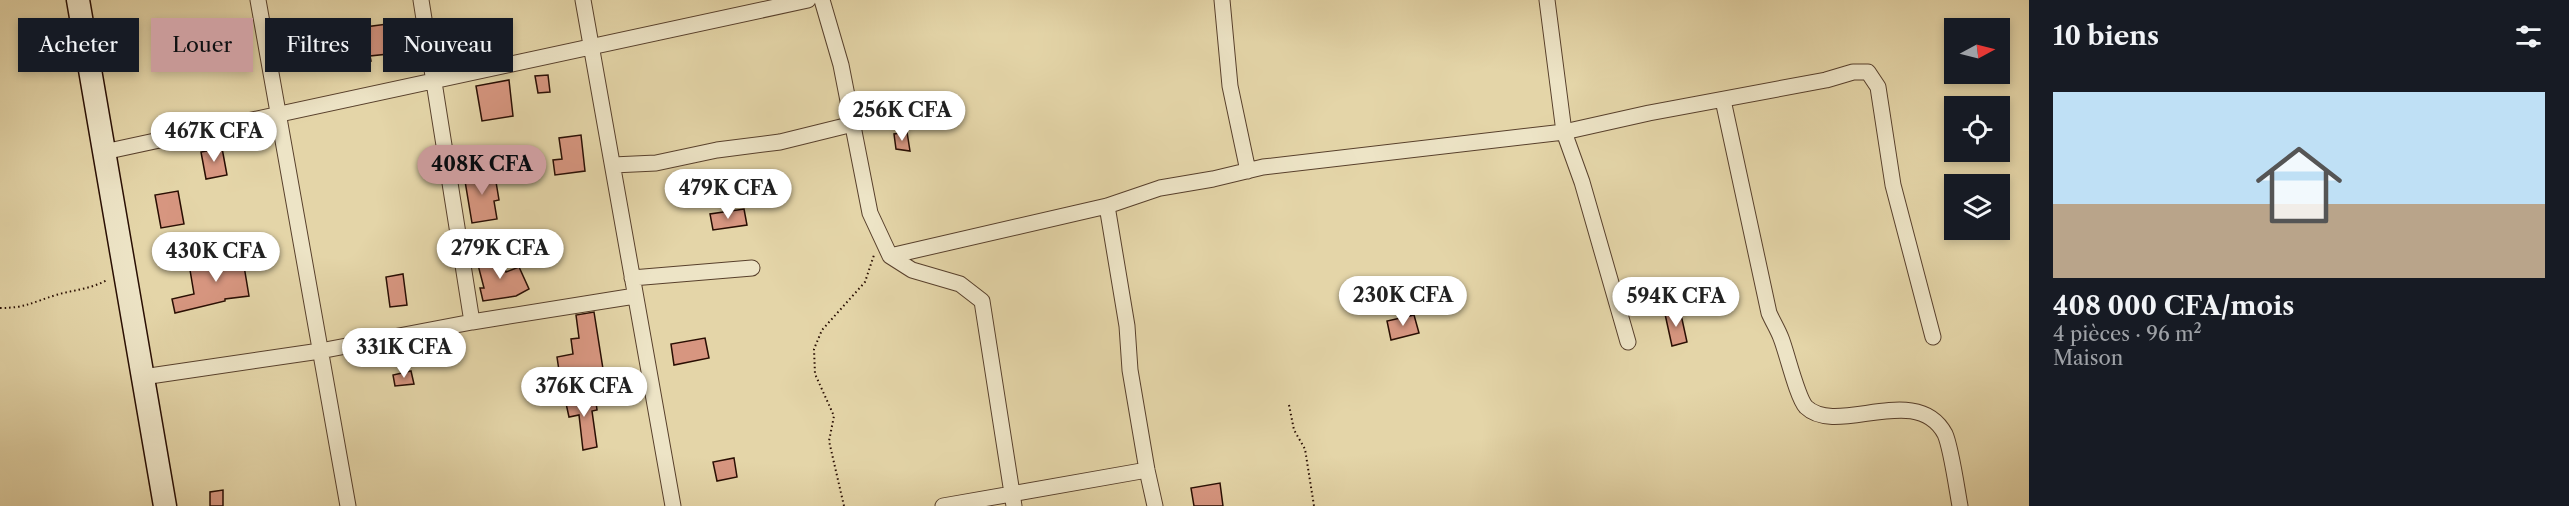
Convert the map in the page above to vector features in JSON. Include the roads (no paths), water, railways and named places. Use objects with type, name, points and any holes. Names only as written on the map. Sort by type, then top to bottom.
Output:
[{"type":"main road","points":[[78,0],[165,506]]},
{"type":"street","points":[[258,0],[348,506]]},
{"type":"street","points":[[421,0],[472,322]]},
{"type":"street","points":[[583,0],[673,506]]},
{"type":"street","points":[[104,152],[808,0]]},
{"type":"street","points":[[822,0],[842,65],[870,213],[890,256],[912,270],[960,284],[982,301],[1013,500]]},
{"type":"street","points":[[1222,0],[1230,87],[1248,171]]},
{"type":"street","points":[[1547,0],[1564,132],[1582,182],[1628,342]]},
{"type":"street","points":[[890,256],[1107,206],[1160,188],[1248,171],[1564,132],[1853,72],[1868,72],[1878,87],[1893,185],[1933,337]]},
{"type":"street","points":[[1723,100],[1769,313],[1781,338],[1804,404],[1816,415],[1835,417],[1876,410],[1923,413],[1931,417],[1945,435],[1960,506]]},
{"type":"street","points":[[613,165],[656,163],[717,150],[780,142],[853,124]]},
{"type":"street","points":[[1107,206],[1122,294],[1130,370],[1155,506]]},
{"type":"street","points":[[633,278],[752,268]]},
{"type":"street","points":[[143,377],[320,351],[472,322],[635,296]]},
{"type":"street","points":[[944,506],[1013,500],[1147,470]]}]
